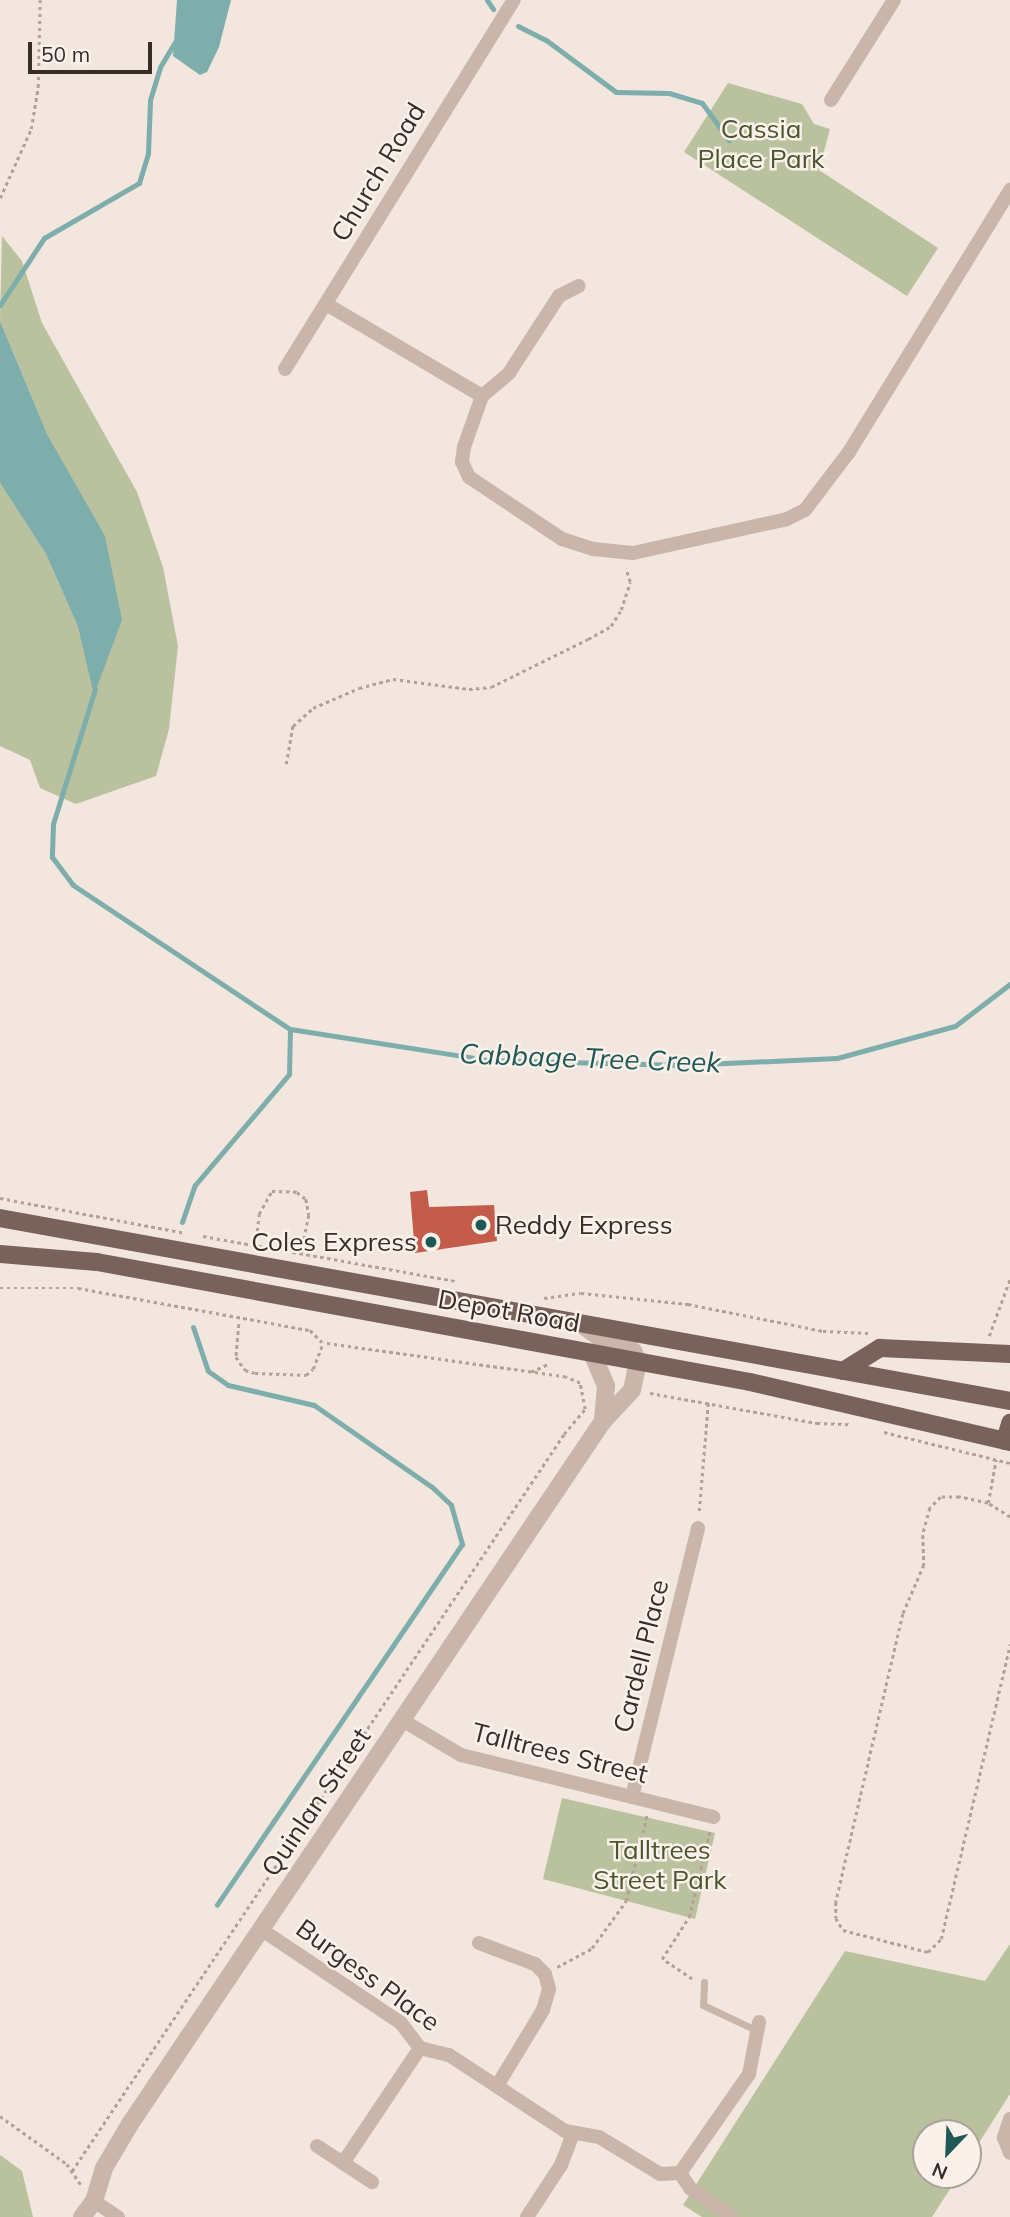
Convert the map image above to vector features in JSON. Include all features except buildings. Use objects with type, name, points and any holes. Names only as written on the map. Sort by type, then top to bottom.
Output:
[{"type":"main road","name":"Depot Road","points":[[0,1218],[1010,1401]]},
{"type":"main road","name":"Depot Road","points":[[0,1254],[97,1262],[593,1353],[816,1395],[1007,1442]]},
{"type":"main road","points":[[843,1371],[880,1348],[1010,1354]]},
{"type":"main road","points":[[1007,1442],[1010,1423]]},
{"type":"street","name":"Church Road","points":[[285,369],[514,0]]},
{"type":"street","points":[[831,100],[894,0]]},
{"type":"street","points":[[579,286],[559,296],[509,373],[482,396],[464,447],[462,462],[469,477],[562,539],[621,552],[787,519],[805,510],[849,452],[1010,190]]},
{"type":"street","points":[[326,304],[482,396]]},
{"type":"street","points":[[580,1323],[599,1337],[624,1344],[638,1362]]},
{"type":"street","name":"Quinlan Street","points":[[593,1353],[606,1386],[603,1421]]},
{"type":"street","name":"Quinlan Street","points":[[82,2217],[94,2201],[104,2168],[130,2124],[603,1421],[632,1390],[638,1362]]},
{"type":"street","name":"Cardell Place","points":[[632,1797],[698,1528]]},
{"type":"street","name":"Talltrees Street","points":[[402,1720],[461,1755],[713,1817]]},
{"type":"street","name":"Burgess Place","points":[[262,1930],[401,2023],[420,2048],[445,2052],[573,2134],[599,2137],[660,2174],[680,2173]]},
{"type":"street","points":[[478,1943],[528,1961],[545,1974],[547,2002],[497,2086]]},
{"type":"street","points":[[732,2217],[690,2188],[680,2173],[749,2074],[758,2026]]},
{"type":"street","points":[[343,2163],[420,2048]]},
{"type":"street","points":[[1010,2119],[1004,2138],[1010,2153]]},
{"type":"street","points":[[527,2217],[562,2165],[573,2134]]},
{"type":"street","points":[[317,2146],[372,2182]]},
{"type":"street","points":[[94,2201],[117,2217]]},
{"type":"lane","points":[[704,1984],[701,2002],[706,2008],[758,2026]]},
{"type":"path","points":[[0,198],[31,129],[38,87],[40,0]]},
{"type":"path","points":[[286,764],[293,726],[313,708],[359,688],[393,679],[469,689],[491,687],[611,626],[630,582],[621,552]]},
{"type":"path","points":[[257,1231],[259,1214],[272,1191],[297,1192],[306,1199],[309,1215],[301,1252]]},
{"type":"path","points":[[0,1198],[188,1233]]},
{"type":"path","points":[[201,1235],[456,1282]]},
{"type":"path","points":[[980,1337],[989,1336],[1010,1279]]},
{"type":"path","points":[[0,1289],[78,1288],[310,1330],[323,1343],[566,1377],[580,1383],[585,1409],[564,1434],[72,2171]]},
{"type":"path","points":[[542,1298],[582,1293],[635,1299],[823,1331],[873,1333]]},
{"type":"path","points":[[239,1324],[236,1357],[245,1370],[254,1373],[306,1375],[313,1369],[323,1343]]},
{"type":"path","points":[[641,1391],[817,1423],[855,1425]]},
{"type":"path","points":[[698,1528],[708,1403]]},
{"type":"path","points":[[882,1432],[1010,1463]]},
{"type":"path","points":[[988,1503],[996,1460]]},
{"type":"path","points":[[1010,1517],[988,1503],[942,1497],[930,1508],[923,1535],[924,1565],[903,1614],[836,1902],[836,1918],[843,1930],[928,1952],[941,1938],[1010,1644]]},
{"type":"path","points":[[545,1974],[592,1948],[626,1901],[651,1801]]},
{"type":"path","points":[[704,1984],[662,1959],[689,1917],[713,1817]]},
{"type":"path","points":[[0,2116],[72,2171],[94,2201]]},
{"type":"green space","name":"Cassia Place Park","points":[[728,83],[802,104],[814,124],[830,129],[819,170],[938,248],[907,296],[684,152]]},
{"type":"green space","points":[[2,236],[22,261],[42,323],[137,492],[163,567],[178,646],[169,729],[156,776],[76,804],[40,788],[30,760],[0,746],[0,483],[46,554],[78,627],[95,694],[48,436],[0,321]]},
{"type":"green space","name":"Talltrees Street Park","points":[[562,1798],[715,1833],[695,1919],[543,1879]]},
{"type":"green space","points":[[1010,1944],[1010,2094],[982,2138],[982,2119],[912,2119],[912,2189],[950,2189],[932,2217],[702,2217],[683,2205],[845,1951],[985,1981]]},
{"type":"green space","points":[[0,2155],[22,2171],[33,2217],[0,2217]]},
{"type":"water","points":[[177,0],[231,0],[219,47],[207,72],[200,75],[173,56]]},
{"type":"water","points":[[0,321],[48,436],[105,536],[122,620],[94,695],[78,627],[46,554],[0,483]]},
{"type":"waterway","points":[[487,0],[493,9]]},
{"type":"waterway","points":[[518,26],[546,40],[616,92],[669,93],[702,103],[729,140]]},
{"type":"waterway","points":[[0,305],[44,238],[139,183],[148,153],[150,100],[160,67],[175,42]]},
{"type":"waterway","name":"Cabbage Tree Creek","points":[[95,689],[53,824],[52,857],[73,885],[290,1029],[489,1060],[682,1065],[837,1058],[955,1026],[1010,984]]},
{"type":"waterway","points":[[182,1222],[195,1185],[289,1074],[290,1029]]},
{"type":"waterway","points":[[193,1327],[208,1371],[228,1385],[314,1405],[432,1487],[451,1505],[462,1544],[217,1905]]},
{"type":"place","name":"Reddy Express","points":[[481,1225]]},
{"type":"place","name":"Coles Express","points":[[431,1242]]}]
